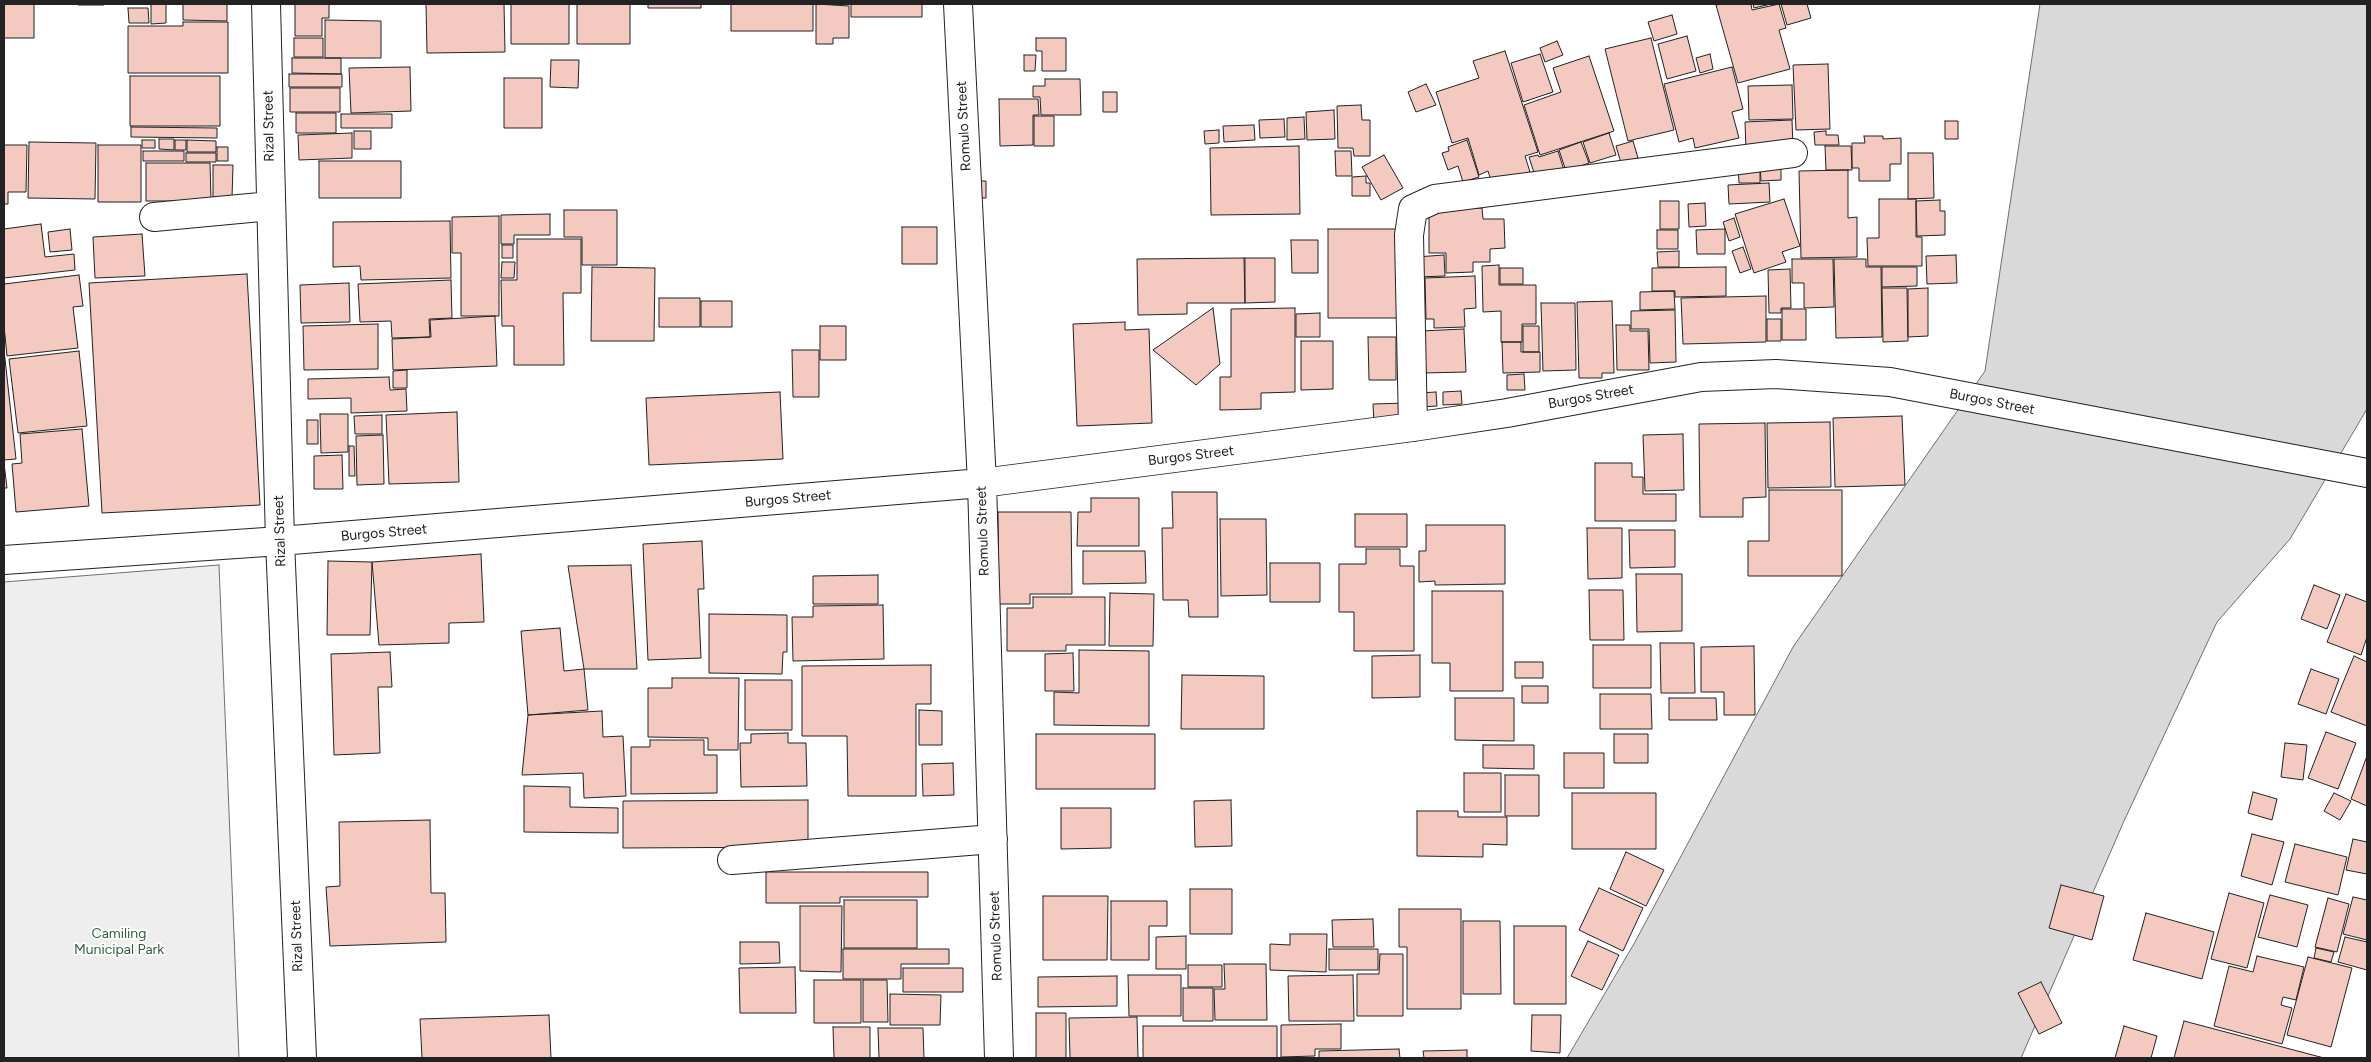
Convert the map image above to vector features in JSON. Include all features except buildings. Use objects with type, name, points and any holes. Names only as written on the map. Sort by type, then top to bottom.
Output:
[{"type":"street","name":"Rizal Street","points":[[266,4],[280,541],[302,1058]]},
{"type":"street","name":"Romulo Street","points":[[958,4],[982,483],[999,1058]]},
{"type":"street","points":[[1413,427],[1409,235],[1413,209],[1435,199],[1793,153]]},
{"type":"street","points":[[154,217],[271,206]]},
{"type":"street","name":"Burgos Street","points":[[4,560],[280,541],[982,483],[1413,427],[1507,413],[1701,377],[1776,374],[1890,382],[2356,471]]},
{"type":"street","points":[[732,860],[993,839]]},
{"type":"green space","name":"Camiling Municipal Park","points":[[219,565],[239,1058],[4,1058],[4,582]]},
{"type":"shaded area","points":[[2040,4],[2367,4],[2367,409],[2290,539],[2217,622],[2124,821],[2021,1058],[1567,1058],[1635,942],[1793,647],[1985,371]]}]
